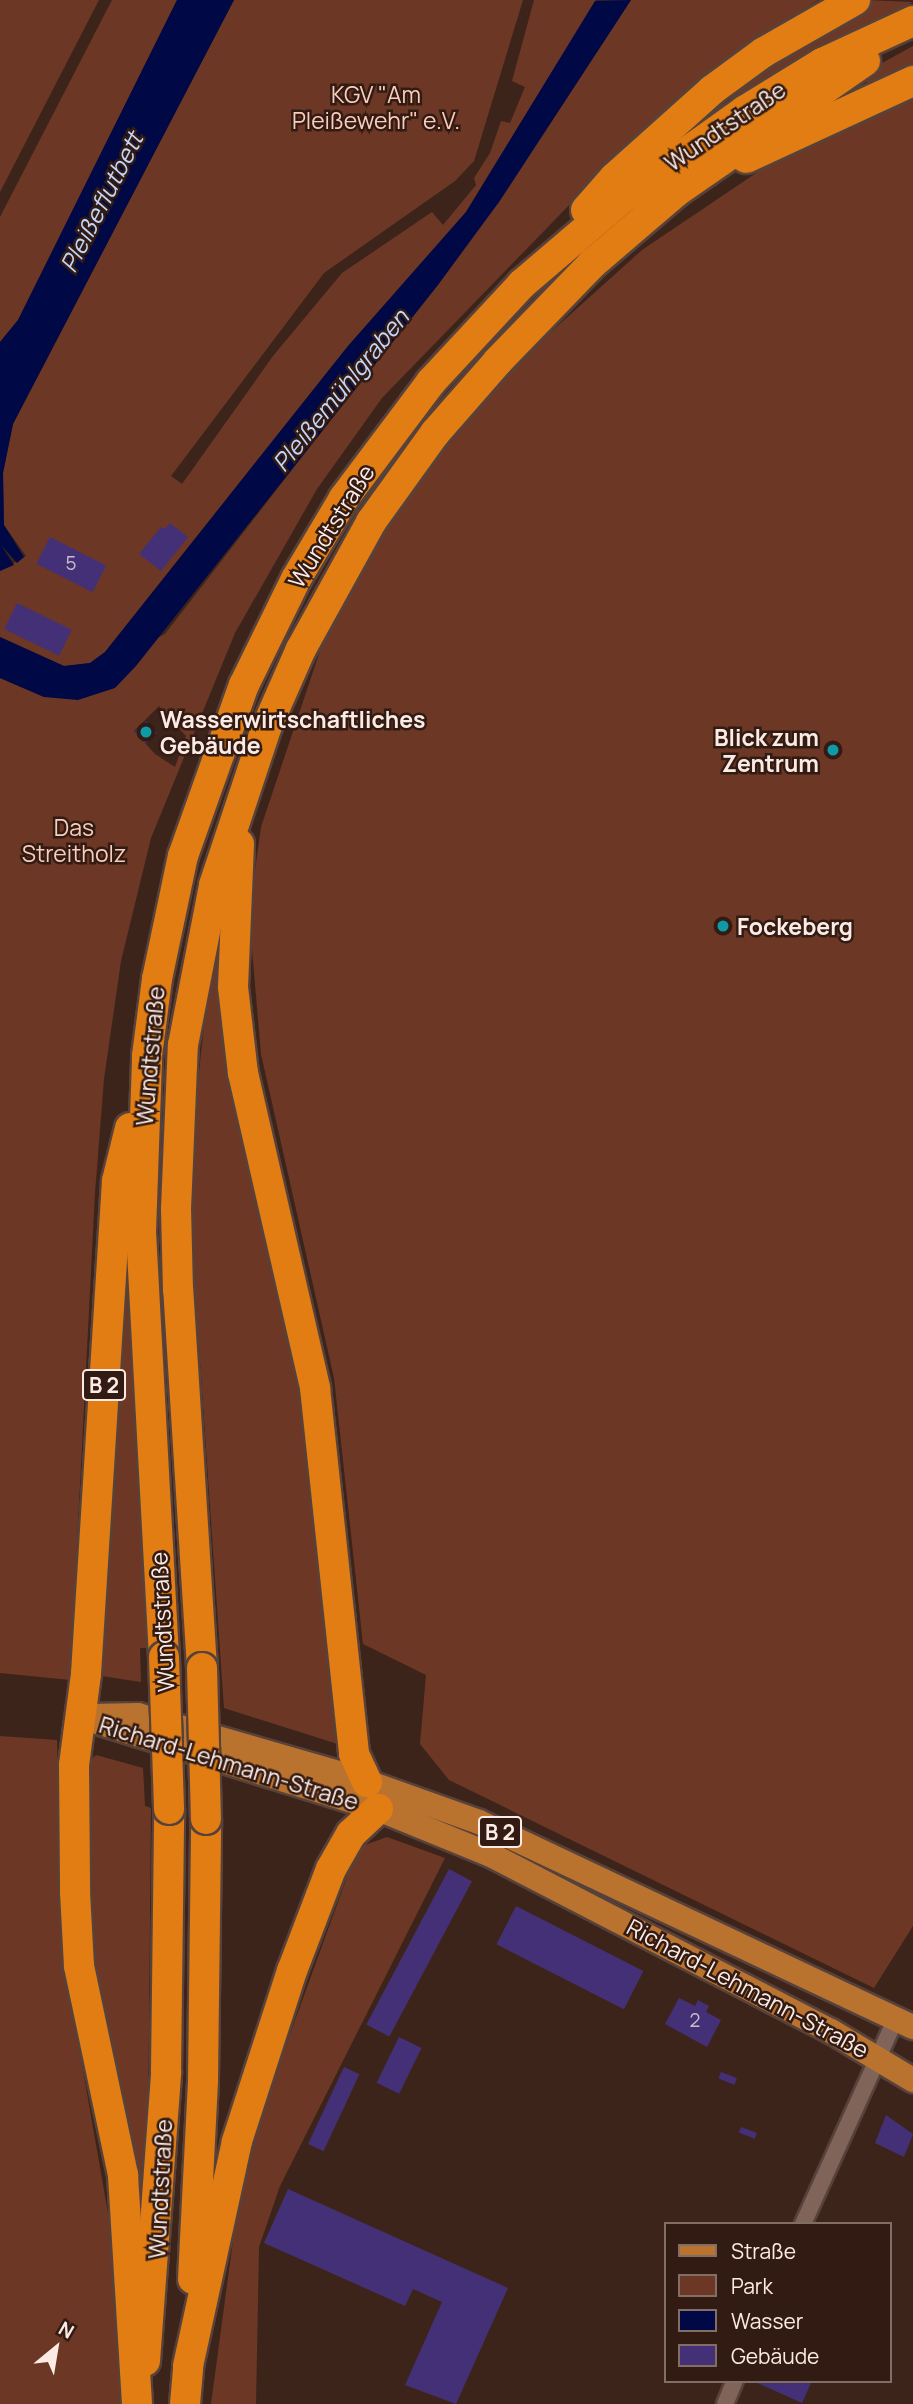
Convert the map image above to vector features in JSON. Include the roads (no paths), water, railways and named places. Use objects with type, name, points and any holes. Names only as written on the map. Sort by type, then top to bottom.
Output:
[{"type":"highway","points":[[522,284],[614,178],[677,121],[764,52],[855,0]]},
{"type":"highway","name":"Wundtstraße","points":[[139,2404],[154,2285],[164,2112],[169,1809],[164,1657],[141,1232],[147,1056],[157,979],[183,856],[221,741],[269,631],[344,498],[403,418],[522,284],[624,197],[744,111],[821,63],[913,20]]},
{"type":"highway","name":"Wundtstraße","points":[[188,2366],[203,2080],[206,1819],[202,1668],[178,1290],[178,1132],[183,1045],[202,937],[243,789],[301,649],[338,579],[371,522],[427,444],[552,304],[676,192],[800,103],[913,31]]},
{"type":"highway","points":[[676,192],[913,81]]},
{"type":"highway","points":[[185,2404],[188,2366],[237,2141],[292,1971],[331,1869],[372,1796],[354,1754],[315,1388],[243,1073],[233,987],[243,789]]},
{"type":"highway","name":"B 2","points":[[139,2404],[123,2175],[79,1966],[74,1765],[81,1717],[117,1181],[147,1056]]},
{"type":"main road","name":"Richard-Lehmann-Straße","points":[[81,1717],[138,1715],[372,1796],[479,1822],[904,2022]]},
{"type":"main road","name":"Richard-Lehmann-Straße","points":[[372,1796],[565,1890],[876,2057],[913,2080]]},
{"type":"street","points":[[804,2222],[876,2057],[904,2022]]},
{"type":"street","points":[[725,2404],[733,2383]]},
{"type":"water","name":"Pleißeflutbett","points":[[177,0],[234,0],[13,424],[3,473],[4,525],[24,557],[17,563],[1,545],[14,565],[0,571],[0,342],[18,320]]},
{"type":"water","name":"Pleißemühlgraben","points":[[631,0],[499,202],[438,285],[136,666],[115,688],[78,700],[44,697],[0,678],[0,637],[64,666],[90,663],[105,652],[348,346],[466,212],[595,1]]},
{"type":"place","name":"Wasserwirtschaftliches Gebäude","points":[[146,732]]},
{"type":"place","name":"Blick zum Zentrum","points":[[833,750]]},
{"type":"place","name":"Fockeberg","points":[[723,926]]},
{"type":"park label","name":"KGV \"Am Pleißewehr\" e.V.","points":[[376,107]]},
{"type":"park label","name":"Das Streitholz","points":[[74,840]]}]
